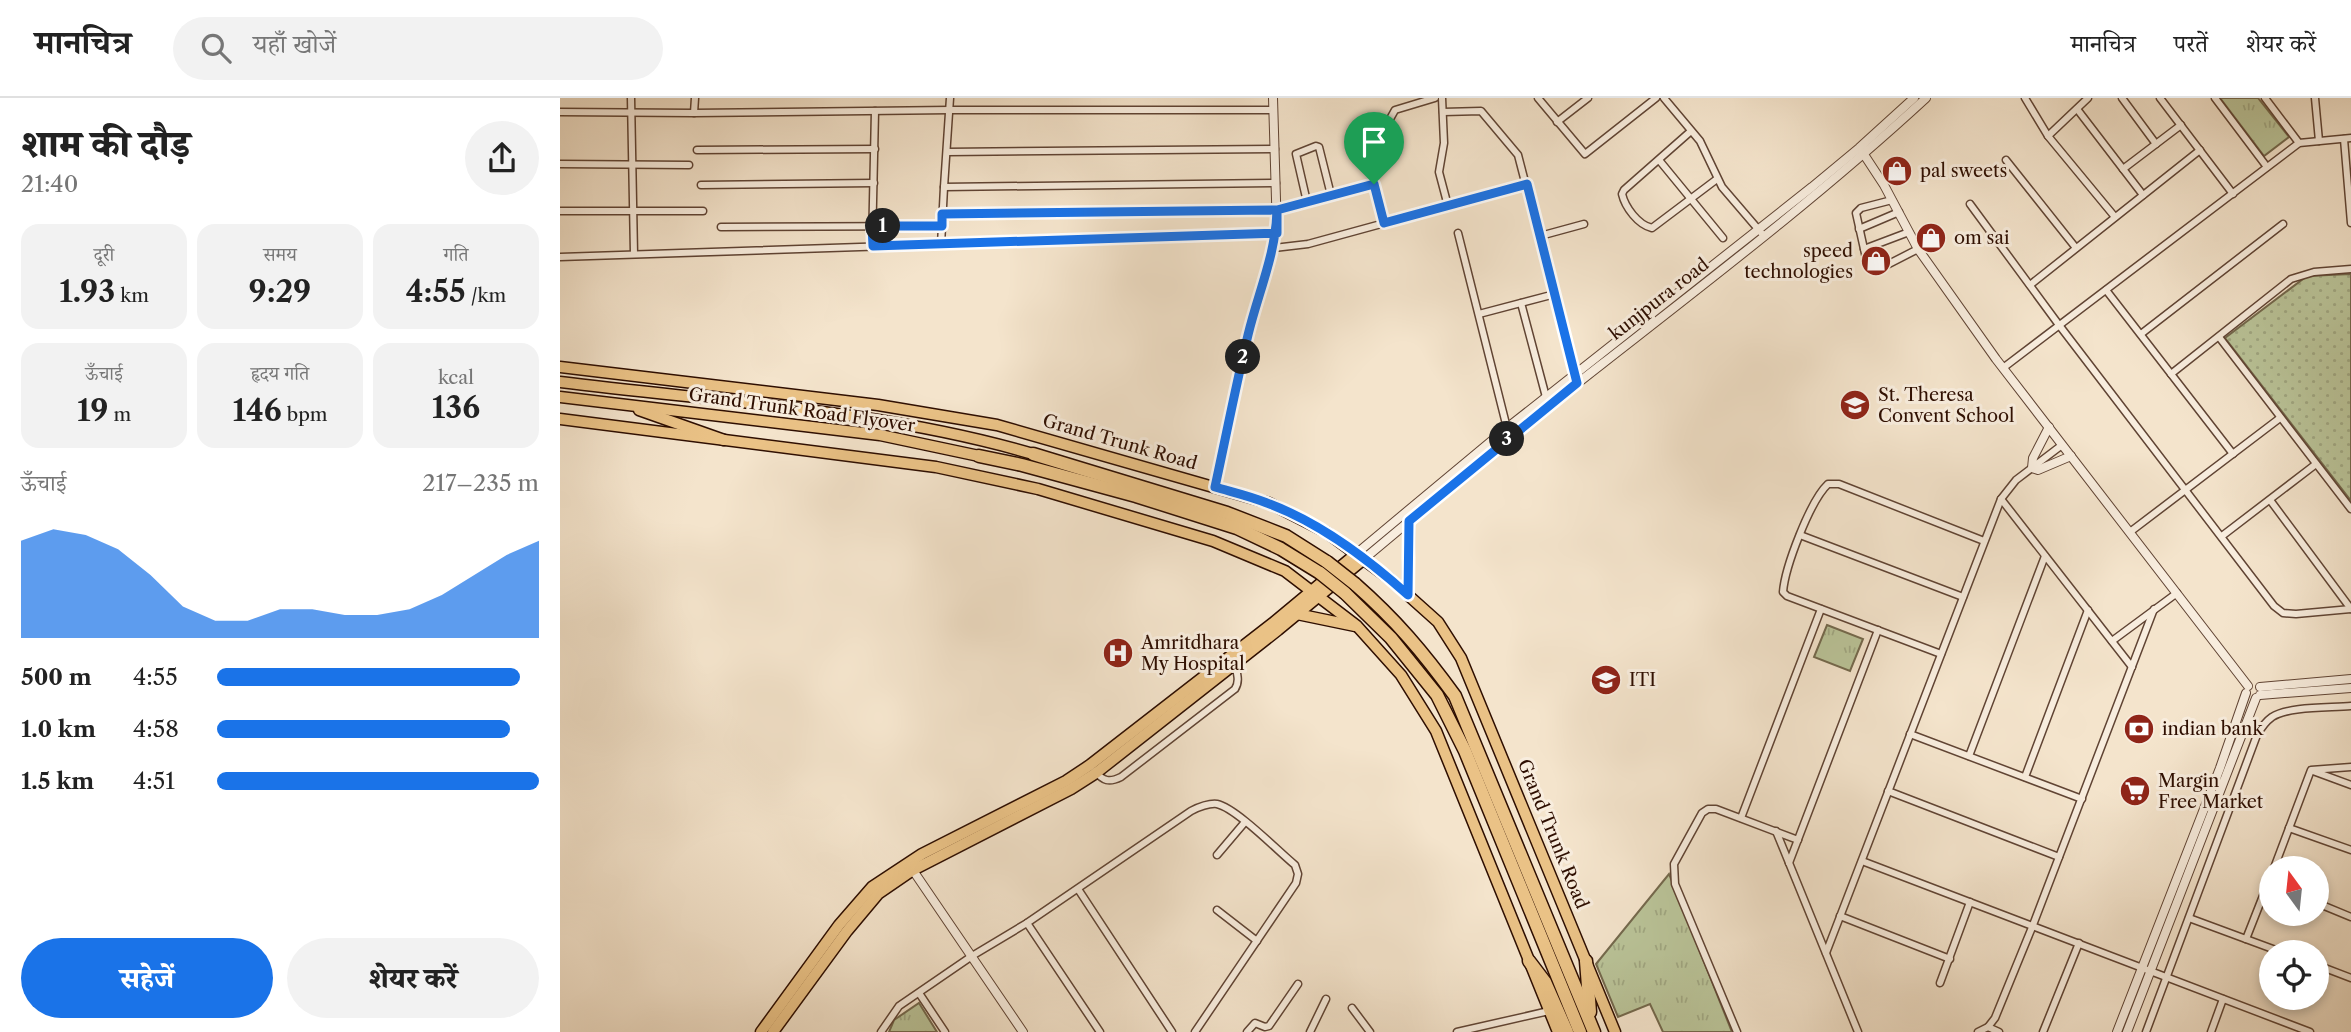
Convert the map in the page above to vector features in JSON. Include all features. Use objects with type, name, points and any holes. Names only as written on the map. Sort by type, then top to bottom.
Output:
[{"type":"highway","points":[[1032,454],[1227,513],[1286,536],[1350,589],[1391,616],[1430,661],[1455,696],[1589,1031]]},
{"type":"highway","points":[[979,456],[1136,496],[1237,528],[1323,568]]},
{"type":"highway","points":[[1529,961],[1545,982],[1567,1032]]},
{"type":"highway","points":[[1586,961],[1589,1031]]},
{"type":"main road","name":"Grand Trunk Road","points":[[560,367],[878,405],[998,425],[1269,503],[1326,532],[1360,556],[1438,622],[1461,658],[1615,1032]]},
{"type":"main road","points":[[560,382],[876,418],[878,405]]},
{"type":"main road","points":[[560,397],[620,404],[724,440]]},
{"type":"main road","name":"Grand Trunk Road Flyover","points":[[620,404],[880,435],[979,456]]},
{"type":"main road","name":"Grand Trunk Road Flyover","points":[[876,418],[1032,454]]},
{"type":"main road","points":[[560,419],[936,467],[1038,489],[1213,541],[1285,571],[1357,626],[1401,675],[1436,731],[1558,1032]]},
{"type":"main road","points":[[1407,518],[1408,595]]},
{"type":"main road","points":[[1093,769],[1360,556]]},
{"type":"main road","points":[[761,1032],[861,897],[883,878],[910,866],[1066,780],[1093,769],[1235,664],[1297,614],[1315,593]]},
{"type":"main road","points":[[1297,614],[1357,626]]},
{"type":"main road","points":[[773,1032],[869,904],[910,866]]},
{"type":"street","points":[[631,98],[634,254]]},
{"type":"street","points":[[694,113],[695,98]]},
{"type":"street","points":[[941,245],[950,98]]},
{"type":"street","points":[[1215,487],[1248,333],[1277,233],[1273,98]]},
{"type":"street","points":[[1384,223],[1363,141],[1381,135],[1392,112],[1398,107],[1435,98]]},
{"type":"street","points":[[1442,98],[1444,143],[1439,172],[1448,205]]},
{"type":"street","points":[[1538,98],[1583,153],[1588,154],[1656,98]]},
{"type":"street","points":[[1557,122],[1588,98]]},
{"type":"street","points":[[1664,98],[1707,152],[1722,187],[1762,233]]},
{"type":"street","name":"kunjpura road","points":[[1862,152],[1914,98]]},
{"type":"street","name":"kunjpura road","points":[[1360,556],[1926,98]]},
{"type":"street","points":[[2025,98],[2048,136],[2115,217]]},
{"type":"street","points":[[2048,136],[2088,98]]},
{"type":"street","points":[[2122,98],[2156,144]]},
{"type":"street","points":[[2160,98],[2232,194]]},
{"type":"street","points":[[2215,98],[2267,167]]},
{"type":"street","points":[[2265,98],[2299,143]]},
{"type":"street","points":[[2315,98],[2319,141]]},
{"type":"street","points":[[2077,109],[2143,195]]},
{"type":"street","points":[[560,112],[1273,110]]},
{"type":"street","points":[[1443,111],[1476,110],[1485,114],[1518,155],[1576,379]]},
{"type":"street","points":[[873,246],[876,111]]},
{"type":"street","points":[[2123,169],[2181,125]]},
{"type":"street","points":[[1692,131],[1624,190],[1623,198],[1641,223],[1651,228],[1717,178]]},
{"type":"street","points":[[2003,368],[2299,143],[2347,139],[2351,222]]},
{"type":"street","points":[[1307,202],[1296,154],[1316,146],[1319,147],[1331,195]]},
{"type":"street","points":[[697,150],[875,149]]},
{"type":"street","points":[[947,152],[1275,149]]},
{"type":"street","points":[[2030,285],[2200,150]]},
{"type":"street","points":[[1862,152],[1918,249],[2003,368],[2176,593],[2247,689],[2250,697],[2258,693],[2351,678]]},
{"type":"street","points":[[1659,160],[1723,238]]},
{"type":"street","points":[[2006,160],[2076,248]]},
{"type":"street","points":[[560,164],[689,165]]},
{"type":"street","points":[[701,185],[874,183]]},
{"type":"street","points":[[944,187],[1276,183]]},
{"type":"street","points":[[942,214],[1277,210],[1374,184]]},
{"type":"street","points":[[1274,248],[1308,244],[1527,184]]},
{"type":"street","points":[[1892,200],[1858,210],[1856,216],[1868,267],[1872,271],[1918,249]]},
{"type":"street","points":[[1970,204],[2059,326],[2274,606],[2283,613],[2351,609],[2270,500]]},
{"type":"street","points":[[560,211],[703,211]]},
{"type":"street","points":[[1859,229],[1899,212]]},
{"type":"street","points":[[1540,236],[1584,224]]},
{"type":"street","points":[[2141,334],[2283,224]]},
{"type":"street","points":[[721,227],[942,226]]},
{"type":"street","points":[[1864,249],[1909,232]]},
{"type":"street","points":[[560,257],[1277,233]]},
{"type":"street","points":[[1458,233],[1507,428]]},
{"type":"street","points":[[2171,374],[2291,279],[2314,272],[2351,269]]},
{"type":"street","points":[[2106,290],[2232,454]]},
{"type":"street","points":[[1479,314],[1555,294]]},
{"type":"street","points":[[1521,303],[1546,397]]},
{"type":"street","points":[[2219,337],[2351,509]]},
{"type":"street","name":"kunjpura road","points":[[1489,449],[1507,428],[1546,397],[1576,379]]},
{"type":"street","points":[[2130,533],[2280,418]]},
{"type":"street","points":[[2032,468],[2032,458],[2049,427]]},
{"type":"street","points":[[1826,954],[2001,499],[2016,480],[2062,445]]},
{"type":"street","points":[[2032,468],[2038,470],[2071,456]]},
{"type":"street","points":[[2222,536],[2316,464]]},
{"type":"street","points":[[1941,654],[1787,596],[1783,592],[1810,508],[1819,492],[1828,484],[1839,484],[1984,541]]},
{"type":"street","points":[[2001,499],[2132,667]]},
{"type":"street","points":[[1800,535],[1963,597]]},
{"type":"street","points":[[1969,756],[2046,556]]},
{"type":"street","points":[[2112,641],[2176,593]]},
{"type":"street","points":[[1741,818],[1821,609]]},
{"type":"street","points":[[1978,1032],[1988,1027],[1995,1018],[2154,609]]},
{"type":"street","points":[[2025,777],[2088,610]]},
{"type":"street","points":[[1789,863],[1878,630]]},
{"type":"street","points":[[1093,769],[1102,779],[1108,781],[1121,777],[1235,689],[1238,677],[1235,664]]},
{"type":"street","points":[[2117,1032],[2142,967],[2169,911],[2258,693],[2255,684],[2247,689],[2169,911],[2151,971],[2127,1032]]},
{"type":"street","points":[[2258,693],[2351,688]]},
{"type":"street","points":[[2146,1032],[2257,735],[2264,723],[2274,715],[2288,711],[2351,706]]},
{"type":"street","points":[[1910,734],[2082,799]]},
{"type":"street","points":[[2311,770],[2351,767]]},
{"type":"street","points":[[2311,770],[2351,785]]},
{"type":"street","points":[[2278,856],[2311,770]]},
{"type":"street","points":[[1888,791],[2059,857]]},
{"type":"street","points":[[881,1032],[900,1006],[972,956],[1027,923],[1202,806],[1214,804],[1225,806],[1245,822],[1295,865],[1298,874],[1296,883],[1195,1032]]},
{"type":"street","points":[[1737,1032],[1677,891],[1674,864],[1702,813],[1708,809],[1716,809],[1798,840]]},
{"type":"street","points":[[1217,855],[1245,822]]},
{"type":"street","points":[[2289,828],[2351,850]]},
{"type":"street","points":[[1776,831],[1858,1032]]},
{"type":"street","points":[[1862,860],[2310,1032]]},
{"type":"street","points":[[910,866],[1023,1032]]},
{"type":"street","points":[[1078,889],[1172,1032]]},
{"type":"street","points":[[1940,984],[1970,902]]},
{"type":"street","points":[[2329,908],[2351,917]]},
{"type":"street","points":[[2246,939],[2259,909]]},
{"type":"street","points":[[1217,910],[1257,941]]},
{"type":"street","points":[[1840,916],[1950,959]]},
{"type":"street","points":[[2189,918],[2259,944]]},
{"type":"street","points":[[1027,923],[1100,1032]]},
{"type":"street","points":[[2043,1032],[2078,943]]},
{"type":"street","points":[[2329,970],[2351,978]]},
{"type":"street","points":[[1247,1032],[1255,1023],[1269,1026],[1298,984]]},
{"type":"street","points":[[919,993],[945,1032]]},
{"type":"street","points":[[1310,1032],[1325,999]]},
{"type":"street","points":[[2211,1032],[2223,999]]},
{"type":"street","points":[[1352,1008],[1370,1032]]},
{"type":"street","points":[[1457,1032],[1549,1011]]},
{"type":"street","points":[[1988,1027],[1997,1032]]},
{"type":"green space","points":[[2220,98],[2258,98],[2289,137],[2264,156]]},
{"type":"green space","points":[[2351,274],[2351,501],[2225,338],[2307,276]]},
{"type":"green space","points":[[1827,625],[1863,639],[1850,671],[1814,657]]},
{"type":"green space","points":[[1669,874],[1732,1032],[1663,1032],[1650,1004],[1618,1017],[1596,964]]},
{"type":"green space","points":[[919,1003],[937,1032],[889,1032],[894,1020]]},
{"type":"place","name":"pal sweets","points":[[1897,171]]},
{"type":"place","name":"om sai","points":[[1931,238]]},
{"type":"place","name":"speed technologies","points":[[1876,261]]},
{"type":"place","name":"St. Theresa Convent School","points":[[1855,405]]},
{"type":"place","name":"Amritdhara My Hospital","points":[[1118,653]]},
{"type":"place","name":"ITI","points":[[1606,680]]},
{"type":"place","name":"indian bank","points":[[2139,729]]},
{"type":"place","name":"Margin Free Market","points":[[2135,791]]},
{"type":"route","points":[[1374,184],[1277,210],[1277,233],[873,246],[872,226],[942,226],[942,214],[1277,210],[1277,233],[1274,248],[1248,333],[1215,487],[1269,503],[1326,532],[1357,553],[1408,595],[1409,521],[1577,383],[1527,184],[1384,223],[1374,184]]}]
